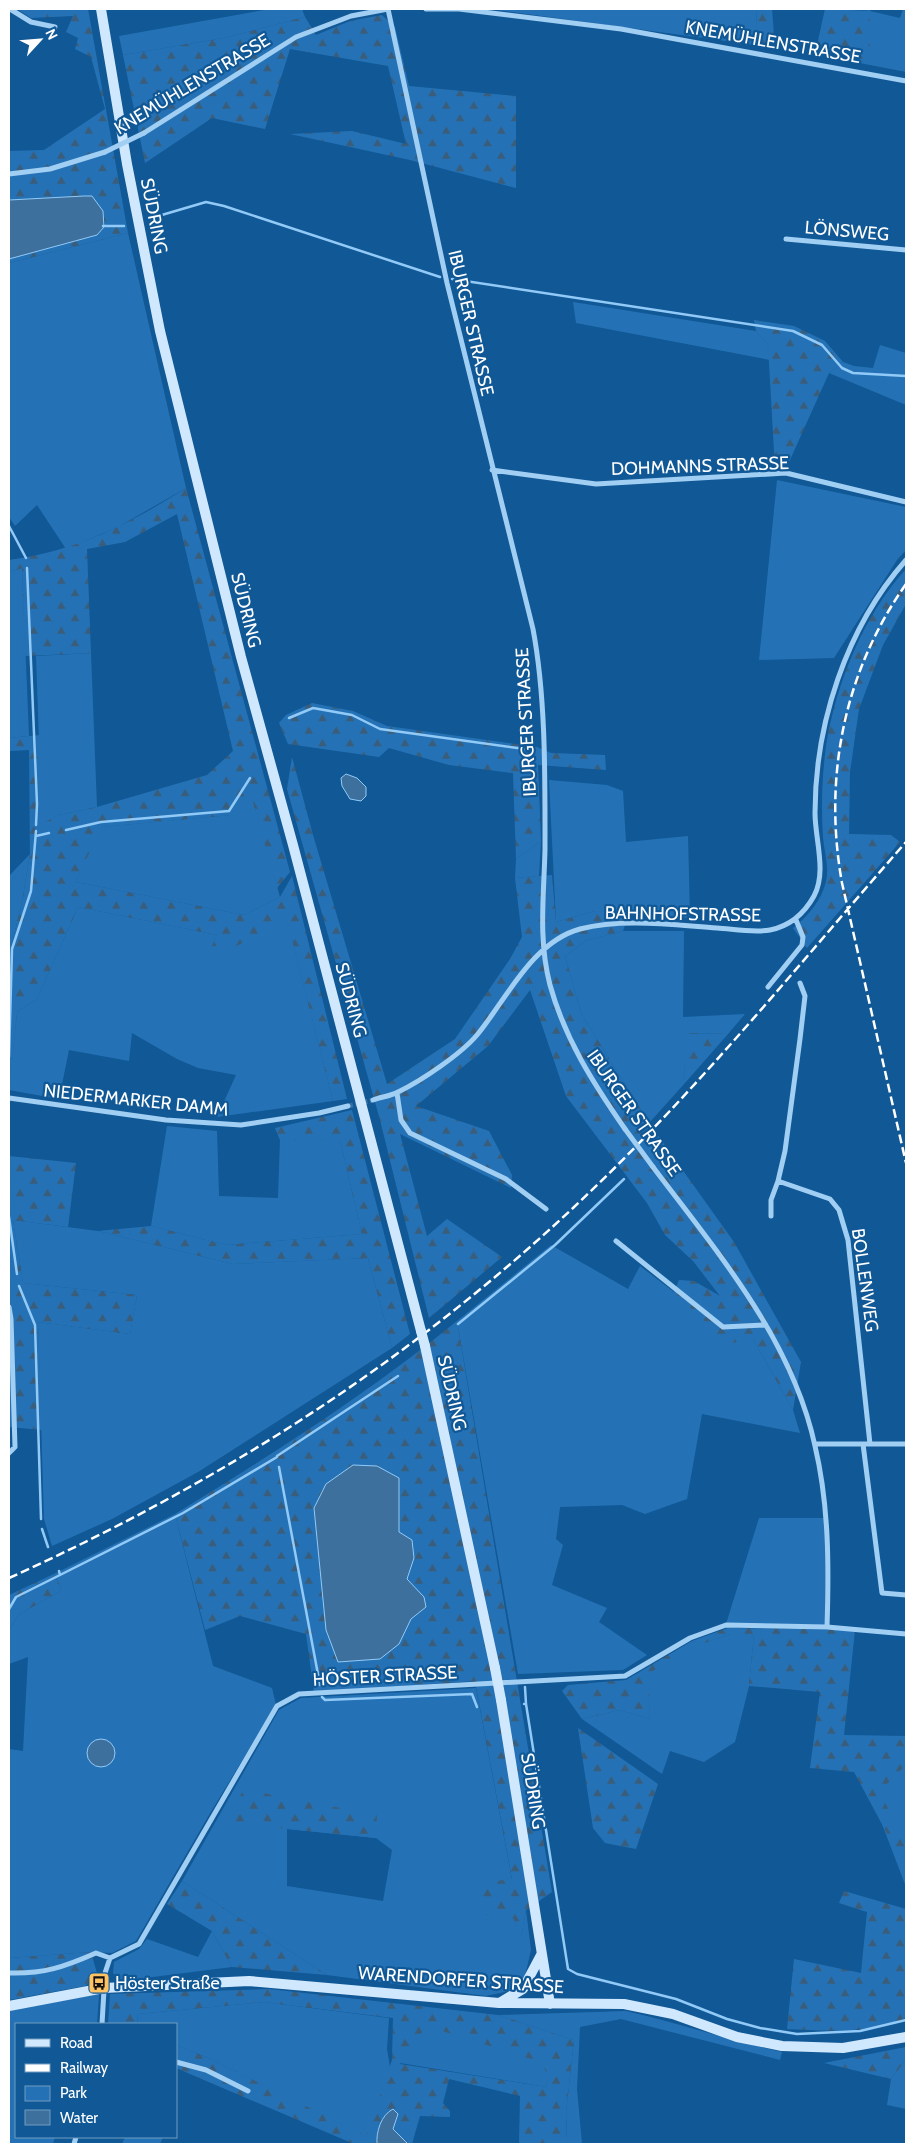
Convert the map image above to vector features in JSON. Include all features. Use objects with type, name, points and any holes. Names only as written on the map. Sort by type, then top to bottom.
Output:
[{"type":"main road","name":"SÜDRING","points":[[101,9],[127,164],[160,331],[240,658],[305,892],[425,1346],[495,1668],[529,1864],[541,1955],[550,2004]]},
{"type":"main road","points":[[499,2003],[523,1989],[530,1980],[541,1955]]},
{"type":"main road","name":"WARENDORFER STRASSE","points":[[9,2006],[104,1988],[249,1981],[499,2003],[624,2004],[673,2014],[737,2037],[782,2046],[844,2048],[906,2037]]},
{"type":"street","points":[[10,9],[31,22],[55,27]]},
{"type":"street","name":"KNEMÜHLENSTRASSE","points":[[9,174],[50,169],[105,152],[144,133],[296,37],[351,16],[388,9]]},
{"type":"street","name":"IBURGER STRASSE","points":[[388,9],[447,283],[533,629],[539,662],[544,811],[541,912],[544,950],[550,983],[570,1042],[596,1087],[747,1294],[766,1325],[791,1375],[815,1444],[828,1535],[827,1627]]},
{"type":"street","name":"KNEMÜHLENSTRASSE","points":[[426,9],[459,9],[621,29],[906,80]]},
{"type":"street","name":"LÖNSWEG","points":[[786,239],[906,250]]},
{"type":"street","name":"DOHMANNS STRASSE","points":[[492,470],[596,484],[786,473],[906,502]]},
{"type":"street","points":[[768,987],[802,946],[803,937],[796,920],[815,895],[820,872],[815,814],[817,760],[830,704],[856,634],[894,574],[906,560]]},
{"type":"street","name":"BAHNHOFSTRASSE","points":[[544,950],[577,930],[603,924],[664,924],[769,930],[796,920]]},
{"type":"street","points":[[373,1100],[397,1093],[436,1069],[475,1037],[529,965],[544,950]]},
{"type":"street","points":[[771,1216],[771,1200],[778,1181],[785,1151],[801,1030],[805,996],[800,983]]},
{"type":"street","points":[[397,1093],[400,1120],[410,1133],[506,1180],[546,1209]]},
{"type":"street","name":"NIEDERMARKER DAMM","points":[[9,1098],[166,1120],[241,1125],[319,1113],[348,1106]]},
{"type":"street","name":"BOLLENWEG","points":[[778,1181],[830,1199],[839,1210],[848,1240],[866,1444],[882,1592],[906,1595]]},
{"type":"street","points":[[616,1241],[723,1327],[766,1325]]},
{"type":"street","points":[[9,1307],[12,1318],[15,1447],[9,1453]]},
{"type":"street","points":[[815,1444],[906,1444]]},
{"type":"street","name":"HÖSTER STRASSE","points":[[110,1958],[139,1944],[277,1706],[299,1694],[625,1676],[690,1638],[726,1625],[827,1627]]},
{"type":"street","points":[[827,1627],[906,1634]]},
{"type":"street","points":[[9,1973],[31,1974],[58,1970],[96,1953],[110,1958],[105,1973],[102,2023]]},
{"type":"street","points":[[178,2063],[206,2070],[248,2091]]},
{"type":"green space","points":[[17,9],[88,9],[128,233],[9,263],[9,259],[101,229],[105,224],[103,211],[84,196],[9,200],[9,151],[44,150],[105,109],[91,57],[75,49],[78,38],[66,32],[73,16],[31,18]]},
{"type":"green space","points":[[270,9],[302,9],[305,17],[224,38],[123,55],[119,36]]},
{"type":"green space","points":[[489,9],[757,9],[755,45]]},
{"type":"green space","points":[[757,9],[772,9],[775,48],[755,45]]},
{"type":"green space","points":[[825,9],[870,11],[870,65],[815,54]]},
{"type":"green space","points":[[854,9],[870,9],[870,11]]},
{"type":"green space","points":[[903,9],[906,9],[906,72],[870,65],[870,11],[900,18]]},
{"type":"green space","points":[[382,15],[395,27],[409,86],[516,96],[516,188],[410,160],[290,134],[352,131],[406,144],[388,66],[290,49],[265,129],[212,118],[145,163],[123,55],[224,38],[305,17],[316,35],[350,21]]},
{"type":"green space","points":[[128,233],[186,488],[118,527],[66,549],[37,505],[15,526],[9,517],[9,263]]},
{"type":"green space","points":[[573,302],[756,331],[768,345],[770,360],[576,323]]},
{"type":"green space","points":[[754,320],[794,326],[825,341],[843,362],[829,373],[785,471],[775,469],[768,345],[756,331]]},
{"type":"green space","points":[[880,345],[906,353],[906,405],[829,373],[843,362],[854,366],[873,368]]},
{"type":"green space","points":[[777,480],[906,507],[906,550],[897,560],[834,658],[759,660]]},
{"type":"green space","points":[[186,488],[290,872],[277,888],[251,795],[232,815],[101,827],[76,882],[244,915],[280,897],[292,876],[347,1099],[333,1101],[287,920],[205,962],[217,935],[78,907],[37,999],[17,1012],[9,1094],[9,956],[22,902],[30,854],[29,750],[9,751],[9,738],[40,735],[43,823],[59,815],[97,807],[207,775],[233,751],[177,514],[125,542],[87,549],[91,653],[25,656],[22,568],[9,572],[9,560],[34,556],[80,543],[123,524]]},
{"type":"green space","points":[[22,568],[29,736],[9,738],[9,572]]},
{"type":"green space","points":[[906,569],[906,604],[883,645],[859,709],[850,772],[849,834],[891,835],[900,842],[807,948],[793,928],[805,918],[815,905],[826,883],[827,870],[822,826],[823,781],[826,746],[837,699],[844,675],[864,629]]},
{"type":"green space","points":[[91,653],[97,807],[59,815],[42,824],[36,656]]},
{"type":"green space","points":[[312,703],[353,711],[387,726],[537,747],[551,753],[605,755],[606,770],[538,765],[541,841],[516,859],[513,773],[449,765],[389,748],[379,757],[288,744],[279,723],[286,715]]},
{"type":"green space","points":[[292,757],[313,835],[387,1084],[455,1039],[510,959],[522,937],[515,878],[552,875],[556,922],[595,911],[629,912],[623,931],[585,941],[565,956],[581,1013],[649,1123],[734,1242],[801,1362],[793,1410],[753,1339],[727,1344],[674,1292],[679,1280],[694,1281],[720,1296],[693,1261],[665,1235],[647,1203],[566,1096],[530,990],[488,1046],[416,1106],[489,1131],[512,1175],[511,1188],[400,1134],[427,1236],[447,1219],[502,1257],[429,1318],[380,1120],[287,789]]},
{"type":"green space","points":[[549,780],[607,785],[623,791],[626,842],[688,836],[690,918],[595,911],[556,922]]},
{"type":"green space","points":[[251,794],[280,897],[244,915],[76,882],[100,827],[231,815]]},
{"type":"green space","points":[[541,841],[539,876],[515,878],[516,859]]},
{"type":"green space","points":[[30,854],[22,902],[9,956],[9,876]]},
{"type":"green space","points":[[78,907],[217,935],[206,961],[287,919],[333,1101],[217,1117],[236,1075],[198,1068],[177,1059],[132,1033],[129,1061],[69,1050],[59,1099],[9,1090],[17,1012],[37,999]]},
{"type":"green space","points":[[623,931],[684,931],[683,1017],[745,1014],[728,1034],[684,1033],[685,1083],[649,1123],[581,1013],[565,956],[585,941]]},
{"type":"green space","points":[[683,1033],[728,1034],[685,1083]]},
{"type":"green space","points":[[352,1110],[410,1334],[392,1348],[368,1258],[233,1264],[98,1231],[151,1226],[226,1245],[362,1234],[340,1140],[280,1140],[275,1128]]},
{"type":"green space","points":[[167,1126],[217,1131],[219,1196],[278,1198],[280,1140],[340,1140],[362,1234],[226,1245],[151,1226]]},
{"type":"green space","points":[[9,1156],[76,1163],[68,1227],[13,1220],[23,1283],[137,1295],[130,1334],[38,1322],[42,1430],[9,1427]]},
{"type":"green space","points":[[13,1220],[98,1231],[233,1264],[368,1258],[392,1348],[198,1472],[112,1519],[52,1546],[44,1519],[38,1322],[130,1334],[137,1295],[23,1283]]},
{"type":"green space","points":[[551,1245],[628,1289],[640,1266],[674,1292],[753,1339],[793,1410],[800,1433],[702,1414],[687,1499],[645,1514],[622,1505],[560,1507],[556,1539],[563,1545],[552,1585],[607,1608],[599,1622],[647,1655],[623,1670],[518,1674],[457,1321]]},
{"type":"green space","points":[[457,1321],[552,1892],[526,1910],[521,1938],[514,1919],[480,1914],[479,1883],[512,1879],[475,1681],[314,1692],[306,1634],[240,1616],[205,1630],[175,1514],[283,1446],[354,1398],[389,1374]]},
{"type":"green space","points":[[175,1514],[213,1666],[272,1688],[276,1705],[209,1815],[136,1941],[112,1953],[91,1952],[9,1958],[9,1749],[23,1751],[28,1657],[9,1664],[9,1631],[18,1615],[62,1590],[54,1574]]},
{"type":"green space","points":[[759,1518],[825,1518],[827,1535],[825,1625],[726,1624]]},
{"type":"green space","points":[[54,1574],[62,1590],[18,1615],[9,1631],[9,1595]]},
{"type":"green space","points":[[728,1628],[855,1630],[844,1735],[906,1736],[906,1765],[879,1792],[906,1840],[906,1869],[854,1772],[810,1768],[820,1692],[749,1686],[754,1634],[730,1634],[696,1646],[649,1673],[650,1719],[619,1710],[582,1719],[562,1691],[568,1685],[626,1680],[692,1641]]},
{"type":"green space","points":[[730,1634],[754,1634],[749,1686],[735,1742],[704,1762],[670,1751],[662,1774],[582,1719],[619,1710],[650,1719],[648,1673],[695,1646]]},
{"type":"green space","points":[[476,1688],[512,1880],[514,1919],[521,1937],[526,1910],[531,1950],[525,1976],[513,1990],[486,1996],[327,1975],[182,1881],[279,1710],[301,1698]],"holes":[[[287,1829],[376,1838],[392,1850],[383,1901],[287,1886]]]},
{"type":"green space","points":[[578,1728],[658,1784],[636,1849],[605,1843],[593,1828]]},
{"type":"green space","points":[[906,1755],[906,1887],[882,1824],[867,1759]]},
{"type":"green space","points":[[243,1789],[377,1815],[376,1838],[230,1823]]},
{"type":"green space","points":[[182,1881],[327,1975],[232,1967],[212,1931],[167,1904]]},
{"type":"green space","points":[[844,1891],[906,1909],[906,2018],[878,2027],[863,2029],[832,2031],[787,2029],[794,1959],[861,1973],[867,1912],[839,1903]]},
{"type":"green space","points":[[212,1931],[232,1967],[121,1981],[113,1973],[114,1962],[139,1949],[147,1939],[198,1957]]},
{"type":"green space","points":[[91,1952],[98,1977],[85,1986],[9,2000],[9,1958]]},
{"type":"green space","points":[[269,1989],[498,2015],[574,2040],[566,2113],[567,2144],[519,2144],[520,2096],[449,2079],[443,2103],[450,2111],[450,2117],[420,2116],[412,2144],[408,2144],[393,2128],[398,2114],[377,2131],[377,2144],[354,2144],[178,2069],[178,2046],[213,2060],[366,2136],[392,2060],[393,2018],[264,2002],[137,2014],[138,2023],[108,2023],[110,1994]],"holes":[[[426,2026],[544,2063],[547,2087],[400,2064]]]},
{"type":"green space","points":[[99,1994],[97,2023],[15,2023],[15,2138],[55,2138],[53,2144],[9,2144],[9,2010]]},
{"type":"green space","points":[[264,2002],[389,2018],[387,2049],[390,2067],[367,2137],[213,2060],[178,2046],[178,2023],[138,2023],[137,2014]]},
{"type":"green space","points":[[626,2011],[782,2052],[780,2060],[621,2019],[580,2027],[577,2089],[582,2144],[567,2144],[566,2113],[574,2040],[498,2015]]},
{"type":"green space","points":[[426,2025],[545,2063],[547,2087],[400,2063]]},
{"type":"green space","points":[[906,2047],[906,2059],[891,2079],[824,2063]]},
{"type":"green space","points":[[906,2059],[906,2109],[887,2105],[891,2079]]},
{"type":"green space","points":[[125,2138],[163,2138],[160,2144],[122,2144]]},
{"type":"water","points":[[92,196],[103,211],[104,227],[97,235],[9,259],[9,200]]},
{"type":"water","points":[[346,774],[357,778],[366,787],[366,796],[361,801],[350,799],[342,786],[341,778]]},
{"type":"water","points":[[353,1465],[377,1466],[399,1478],[399,1532],[412,1540],[414,1558],[407,1579],[424,1597],[426,1607],[411,1619],[399,1644],[380,1659],[338,1662],[326,1630],[314,1508],[326,1484]]},
{"type":"water","points":[[101,1739],[111,1743],[115,1753],[111,1763],[101,1767],[91,1763],[87,1753],[91,1743]]},
{"type":"water","points":[[393,2109],[398,2114],[393,2129],[408,2144],[377,2144],[380,2124],[385,2115]]},
{"type":"waterway","points":[[155,217],[206,202],[224,206],[440,277]]},
{"type":"waterway","points":[[103,226],[124,226]]},
{"type":"waterway","points":[[452,279],[793,331],[822,345],[842,368],[853,373],[906,376]]},
{"type":"waterway","points":[[9,526],[26,558]]},
{"type":"waterway","points":[[27,568],[37,804],[36,825]]},
{"type":"waterway","points":[[289,718],[313,708],[352,715],[380,729],[532,750]]},
{"type":"waterway","points":[[66,830],[101,822],[229,811],[250,778]]},
{"type":"waterway","points":[[9,1057],[12,949],[31,891],[36,831]]},
{"type":"waterway","points":[[36,836],[49,833]]},
{"type":"waterway","points":[[458,1324],[555,1245],[624,1179]]},
{"type":"waterway","points":[[9,1217],[17,1274]]},
{"type":"waterway","points":[[19,1286],[35,1325],[41,1519]]},
{"type":"waterway","points":[[277,1456],[398,1376]]},
{"type":"waterway","points":[[60,1575],[183,1513],[277,1457]]},
{"type":"waterway","points":[[279,1467],[320,1685]]},
{"type":"waterway","points":[[42,1529],[48,1547]]},
{"type":"waterway","points":[[9,1609],[16,1597],[60,1575],[59,1571]]},
{"type":"waterway","points":[[525,1687],[526,1704]]},
{"type":"waterway","points":[[322,1697],[325,1700],[472,1694],[477,1707]]},
{"type":"waterway","points":[[524,1704],[526,1704],[568,1969],[577,1974],[676,1999],[727,2019],[760,2028],[797,2034],[860,2031],[906,2020]]},
{"type":"tunnel","points":[[348,1106],[373,1100]]},
{"type":"railway","points":[[906,584],[885,618],[867,653],[853,689],[838,765],[835,804],[842,883],[906,1163]]},
{"type":"railway","points":[[9,1578],[86,1542],[161,1503],[235,1461],[306,1417],[376,1369],[443,1319],[509,1265],[573,1208],[661,1121],[744,1029],[906,842]]},
{"type":"place","name":"Höster Straße","points":[[99,1983]]}]
